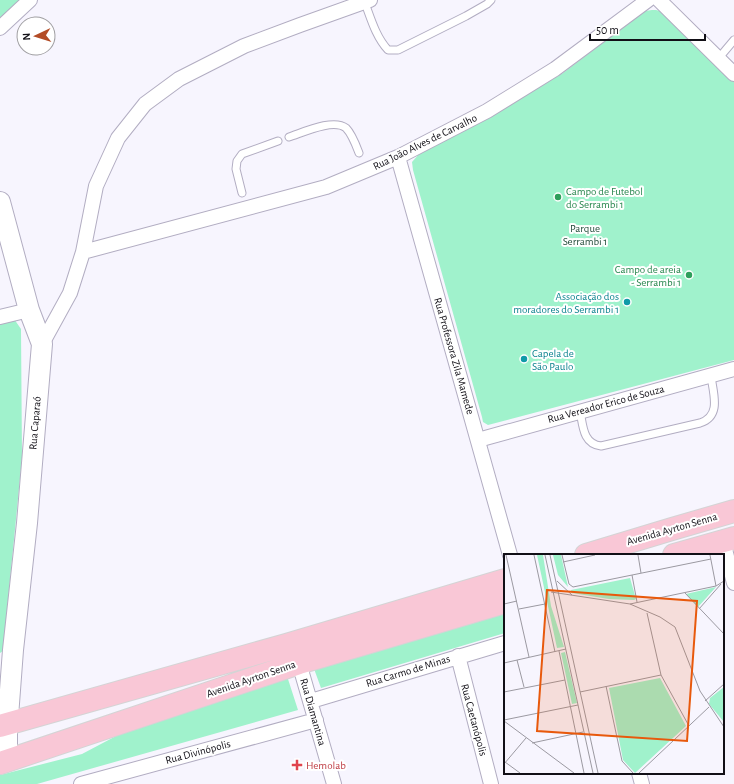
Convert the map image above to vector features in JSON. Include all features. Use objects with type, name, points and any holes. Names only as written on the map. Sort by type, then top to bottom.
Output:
[{"type":"main road","name":"Rua Caparaó","points":[[0,202],[30,310],[42,344],[27,524],[4,726],[7,751],[3,762]]},
{"type":"main road","name":"Avenida Ayrton Senna","points":[[589,554],[672,528],[734,511]]},
{"type":"main road","points":[[678,554],[728,540]]},
{"type":"main road","name":"Avenida Ayrton Senna","points":[[4,726],[504,580]]},
{"type":"main road","name":"Avenida Ayrton Senna","points":[[3,762],[299,663],[504,602]]},
{"type":"main road","points":[[0,666],[13,650]]},
{"type":"street","points":[[0,28],[30,0]]},
{"type":"street","name":"Rua João Alves de Carvalho","points":[[83,252],[326,187],[398,157],[487,111],[555,69],[648,0]]},
{"type":"street","points":[[659,0],[734,74]]},
{"type":"street","points":[[42,344],[70,293],[83,252],[96,186],[118,138],[145,104],[179,79],[244,46],[367,1]]},
{"type":"street","name":"Rua Professora Zila Mamede","points":[[398,157],[510,554]]},
{"type":"street","points":[[0,317],[30,310]]},
{"type":"street","name":"Rua Vereador Erico de Souza","points":[[478,440],[734,369]]},
{"type":"street","points":[[728,540],[731,580]]},
{"type":"street","name":"Rua Carmo de Minas","points":[[311,701],[504,643]]},
{"type":"street","name":"Rua Caetanópolis","points":[[458,656],[491,784]]},
{"type":"street","name":"Rua Diamantina","points":[[299,663],[334,784]]},
{"type":"street","name":"Rua Divinópolis","points":[[81,784],[316,720]]},
{"type":"street","points":[[639,774],[642,784]]},
{"type":"lane","points":[[367,1],[379,37],[384,45],[388,50],[398,50],[466,16],[487,4],[491,0]]},
{"type":"lane","points":[[718,59],[734,40]]},
{"type":"lane","points":[[289,137],[326,125],[339,125],[346,128],[359,153]]},
{"type":"lane","points":[[242,193],[236,169],[237,161],[242,154],[278,140]]},
{"type":"lane","points":[[580,411],[586,435],[589,442],[594,445],[609,444],[700,423],[711,418],[714,410],[711,376]]},
{"type":"green space","points":[[0,0],[21,0],[0,23]]},
{"type":"green space","name":"Parque Serrambi 1","points":[[652,10],[663,12],[734,78],[734,360],[488,425],[483,422],[412,162],[419,154],[508,106],[563,73],[645,11]]},
{"type":"green space","points":[[12,316],[21,329],[22,458],[3,651],[0,653],[0,320]]},
{"type":"green space","points":[[504,607],[504,633],[321,688],[313,666]]},
{"type":"green space","points":[[287,676],[298,710],[37,784],[0,784],[0,775],[82,754],[118,735]]},
{"type":"place","name":"Campo de Futebol do Serrambi 1","points":[[558,197]]},
{"type":"place","name":"Campo de areia - Serrambi 1","points":[[689,275]]},
{"type":"place","name":"Associação dos moradores do Serrambi 1","points":[[627,302]]},
{"type":"place","name":"Capela de São Paulo","points":[[524,359]]},
{"type":"place","name":"Hemolab","points":[[297,765]]}]
